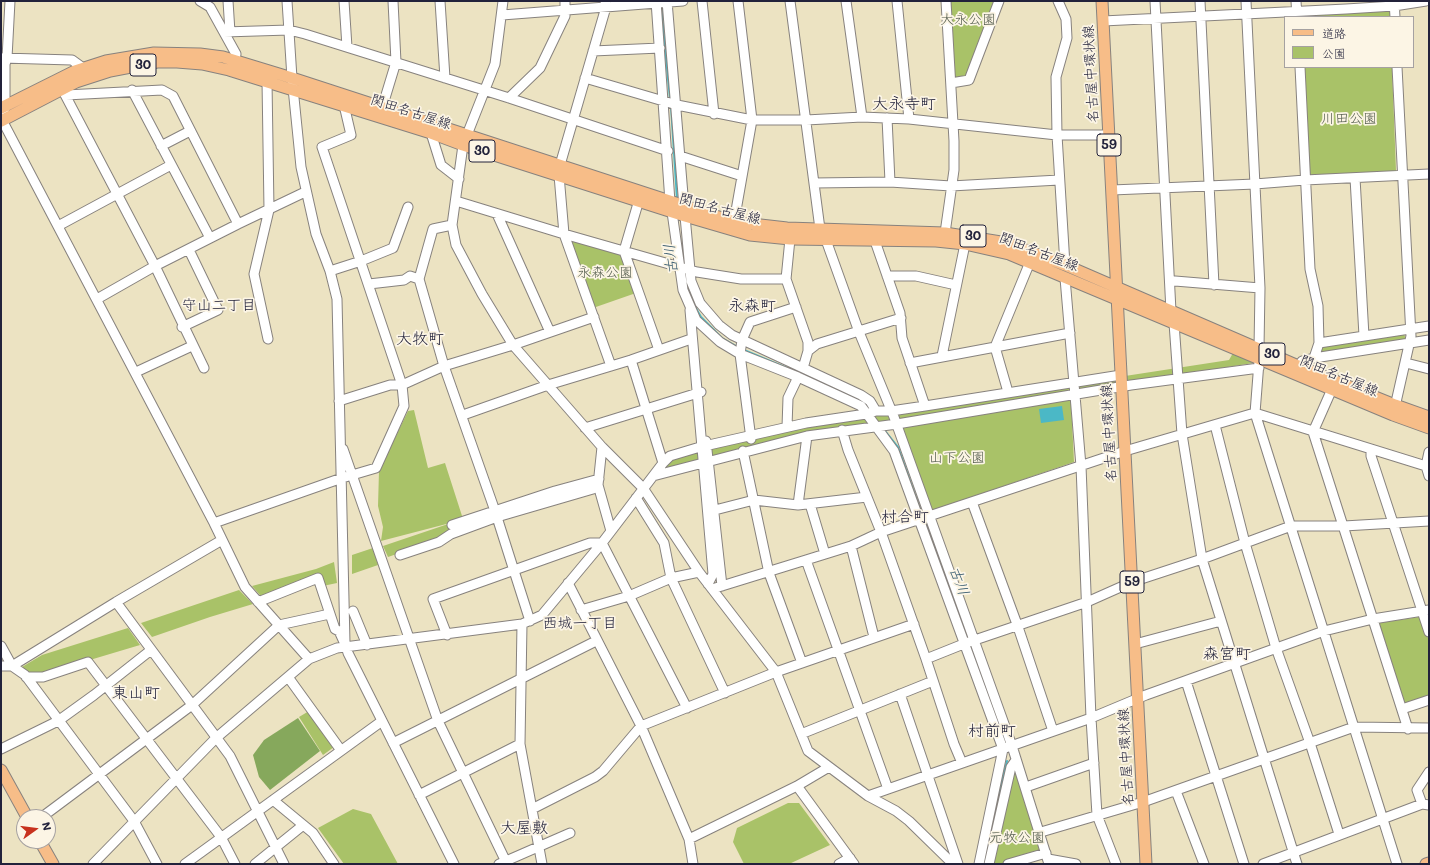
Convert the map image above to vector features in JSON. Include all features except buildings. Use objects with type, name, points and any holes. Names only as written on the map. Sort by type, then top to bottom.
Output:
[{"type":"main road","name":"名古屋中環状線","points":[[1102,1],[1146,864]]},
{"type":"main road","name":"関田名古屋線","points":[[3,107],[83,68],[106,61],[154,53],[200,54],[235,60],[344,105],[431,133],[464,140]]},
{"type":"main road","name":"関田名古屋線","points":[[2,121],[64,92],[87,78],[110,71],[157,62],[202,64],[267,81],[292,83],[382,108],[464,140],[671,207],[750,235],[790,239],[936,241],[966,244],[1009,254],[1118,301],[1332,389],[1394,410],[1429,417]]},
{"type":"main road","name":"関田名古屋線","points":[[559,170],[639,200],[671,207]]},
{"type":"main road","name":"関田名古屋線","points":[[685,212],[734,222],[758,225],[820,229],[945,233],[1007,243],[1065,265],[1172,311],[1259,358],[1300,366],[1429,428]]},
{"type":"main road","points":[[1,770],[4,783],[22,809]]},
{"type":"main road","points":[[45,849],[53,864]]},
{"type":"street","points":[[10,1],[4,58],[2,121],[136,372],[214,523],[245,587],[309,659]]},
{"type":"street","points":[[200,1],[210,8],[227,32],[236,54],[235,60]]},
{"type":"street","points":[[227,32],[228,1]]},
{"type":"street","points":[[287,1],[292,83],[301,166],[316,234],[330,271],[337,299],[339,436],[342,478],[346,645]]},
{"type":"street","points":[[344,1],[347,47]]},
{"type":"street","points":[[382,108],[396,62],[393,1]]},
{"type":"street","points":[[440,1],[445,78]]},
{"type":"street","points":[[503,1],[495,64],[464,140],[452,225],[456,245],[482,294],[513,345],[602,447],[643,488],[699,572],[776,672],[808,751],[868,796],[896,811],[909,821],[953,864]]},
{"type":"street","points":[[502,15],[566,6],[683,1]]},
{"type":"street","points":[[702,1],[714,114]]},
{"type":"street","points":[[734,222],[752,120],[738,1]]},
{"type":"street","points":[[790,1],[820,229],[826,240],[859,332],[897,424],[924,519]]},
{"type":"street","points":[[846,1],[862,117]]},
{"type":"street","points":[[896,1],[909,119]]},
{"type":"street","points":[[945,233],[954,170],[946,1]]},
{"type":"street","points":[[951,83],[969,80],[999,1]]},
{"type":"street","points":[[1058,1],[1066,19],[1067,38],[1056,77],[1059,180],[1065,265]]},
{"type":"street","points":[[1155,1],[1172,311]]},
{"type":"street","points":[[1200,1],[1214,285]]},
{"type":"street","points":[[1246,1],[1260,288],[1259,358],[1255,414],[1397,864]]},
{"type":"street","points":[[1296,1],[1297,14]]},
{"type":"street","points":[[1103,21],[1201,16],[1297,14],[1346,5],[1426,1]]},
{"type":"street","points":[[662,2],[660,48],[671,207],[683,290],[689,307],[698,321],[720,342],[741,347],[803,368],[861,395],[870,401],[876,411]]},
{"type":"street","points":[[662,2],[677,105],[689,270],[700,303],[741,347],[798,377],[861,406],[876,427],[888,440],[924,519],[1007,747],[1016,760],[1026,787],[1048,858]]},
{"type":"street","points":[[1394,3],[1395,16]]},
{"type":"street","points":[[605,4],[559,170],[564,234],[611,366]]},
{"type":"street","points":[[509,98],[540,68],[566,6]]},
{"type":"street","points":[[227,32],[289,30],[509,98],[668,151]]},
{"type":"street","points":[[593,51],[660,48]]},
{"type":"street","points":[[4,58],[72,60],[83,68]]},
{"type":"street","points":[[1300,68],[1310,269],[1318,306],[1319,343],[1314,358]]},
{"type":"street","points":[[1394,410],[1411,343],[1397,68]]},
{"type":"street","points":[[585,78],[664,102],[714,114],[752,120],[806,120],[862,117],[887,118],[1057,135],[1109,135]]},
{"type":"street","points":[[267,81],[269,210],[254,274],[268,339]]},
{"type":"street","points":[[132,90],[210,238]]},
{"type":"street","points":[[204,368],[182,327],[155,266],[64,92],[162,90],[173,96],[238,224]]},
{"type":"street","points":[[214,523],[342,478],[376,468],[404,406],[402,385],[362,261],[322,147],[351,136],[344,105]]},
{"type":"street","points":[[887,118],[890,182]]},
{"type":"street","points":[[161,146],[190,131]]},
{"type":"street","points":[[431,133],[441,165],[459,179]]},
{"type":"street","points":[[680,156],[742,176]]},
{"type":"street","points":[[58,226],[171,165]]},
{"type":"street","points":[[1112,190],[1255,184],[1429,174]]},
{"type":"street","points":[[1355,178],[1364,336]]},
{"type":"street","points":[[814,183],[890,182],[951,186],[1059,180]]},
{"type":"street","points":[[97,299],[155,266],[306,192]]},
{"type":"street","points":[[639,200],[624,251],[659,350]]},
{"type":"street","points":[[456,201],[689,270],[741,280],[786,279]]},
{"type":"street","points":[[330,271],[362,261],[393,248],[408,207]]},
{"type":"street","points":[[497,214],[550,332]]},
{"type":"street","points":[[452,225],[433,229],[419,279],[444,366],[463,415],[514,569],[526,623],[521,679],[520,744],[542,864]]},
{"type":"street","points":[[790,239],[786,279],[808,342],[808,351],[803,368]]},
{"type":"street","points":[[875,241],[901,318],[902,338],[925,406]]},
{"type":"street","points":[[942,356],[966,244]]},
{"type":"street","points":[[182,327],[218,310],[189,250]]},
{"type":"street","points":[[1008,392],[995,347],[1030,262]]},
{"type":"street","points":[[369,284],[404,280],[410,276],[419,279]]},
{"type":"street","points":[[887,276],[916,276],[956,285]]},
{"type":"street","points":[[1066,278],[1081,466],[1091,718],[1097,815],[1116,864]]},
{"type":"street","points":[[1170,282],[1175,281],[1260,288]]},
{"type":"street","points":[[753,449],[741,347],[750,322],[796,306]]},
{"type":"street","points":[[689,307],[691,339],[699,392]]},
{"type":"street","points":[[339,401],[390,385],[402,385],[444,366],[513,345],[594,317]]},
{"type":"street","points":[[808,351],[817,344],[901,318]]},
{"type":"street","points":[[698,321],[696,327],[703,446],[714,510],[722,586]]},
{"type":"street","points":[[1174,323],[1182,434],[1202,559],[1297,864]]},
{"type":"street","points":[[1319,343],[1429,326]]},
{"type":"street","points":[[910,363],[1070,333]]},
{"type":"street","points":[[463,415],[548,385],[632,360],[691,339]]},
{"type":"street","points":[[1300,366],[1302,361],[1314,358],[1429,340]]},
{"type":"street","points":[[136,372],[192,346]]},
{"type":"street","points":[[653,476],[706,463],[743,451],[807,436],[842,430],[897,424],[1075,396],[1122,387],[1178,380],[1259,358]]},
{"type":"street","points":[[632,360],[663,463]]},
{"type":"street","points":[[1406,363],[1429,369]]},
{"type":"street","points":[[93,864],[216,738],[309,659],[346,645],[367,645],[408,640],[526,623],[542,615],[602,543],[643,488],[670,456],[703,446],[787,427],[876,411],[891,411],[1121,375]]},
{"type":"street","points":[[787,427],[788,398],[798,377]]},
{"type":"street","points":[[1332,389],[1313,432],[1408,729]]},
{"type":"street","points":[[585,428],[699,392]]},
{"type":"street","points":[[710,587],[722,586],[769,573],[851,546],[881,532],[924,519],[1125,451],[1255,414],[1427,466]]},
{"type":"street","points":[[1215,425],[1245,543],[1276,648],[1310,743],[1339,834]]},
{"type":"street","points":[[842,430],[881,532],[914,624],[954,744],[962,763]]},
{"type":"street","points":[[339,436],[408,640],[438,721],[504,863],[570,833]]},
{"type":"street","points":[[798,505],[807,436]]},
{"type":"street","points":[[602,447],[598,482],[611,531]]},
{"type":"street","points":[[1371,449],[1370,456],[1425,610],[1429,632]]},
{"type":"street","points":[[743,451],[769,573],[802,663]]},
{"type":"street","points":[[1429,452],[1427,466],[1429,476]]},
{"type":"street","points":[[706,463],[713,574],[710,587]]},
{"type":"street","points":[[452,525],[593,489],[598,482]]},
{"type":"street","points":[[636,498],[664,543],[671,578],[725,693]]},
{"type":"street","points":[[714,510],[754,500],[798,505],[867,498]]},
{"type":"street","points":[[972,502],[1018,626],[1053,731]]},
{"type":"street","points":[[810,504],[825,554]]},
{"type":"street","points":[[400,555],[440,542],[451,534],[496,514]]},
{"type":"street","points":[[926,659],[969,642],[1087,602],[1132,582],[1202,559],[1291,526],[1344,526],[1429,521]]},
{"type":"street","points":[[1,666],[12,666],[116,602],[222,540]]},
{"type":"street","points":[[447,635],[433,599],[590,543],[602,543]]},
{"type":"street","points":[[602,543],[687,708]]},
{"type":"street","points":[[851,546],[874,637]]},
{"type":"street","points":[[806,560],[888,789]]},
{"type":"street","points":[[581,610],[630,596],[671,578],[699,572]]},
{"type":"street","points":[[258,602],[318,578],[335,629],[346,645],[419,796],[454,864]]},
{"type":"street","points":[[568,583],[641,726],[689,840],[692,864]]},
{"type":"street","points":[[116,602],[230,756],[284,864]]},
{"type":"street","points":[[868,796],[1091,718],[1138,700],[1146,695],[1234,662],[1324,632],[1373,619],[1425,610]]},
{"type":"street","points":[[353,611],[367,645]]},
{"type":"street","points":[[53,809],[192,705],[279,625],[325,615]]},
{"type":"street","points":[[1135,644],[1221,621]]},
{"type":"street","points":[[532,809],[595,777],[603,771],[641,726],[776,672],[914,624]]},
{"type":"street","points":[[393,743],[596,640]]},
{"type":"street","points":[[1,646],[12,666],[26,677],[58,721],[83,750],[134,821],[157,864]]},
{"type":"street","points":[[1,749],[58,721],[105,687],[151,650]]},
{"type":"street","points":[[26,677],[43,677],[88,662],[105,687],[221,837],[235,864]]},
{"type":"street","points":[[288,677],[340,749]]},
{"type":"street","points":[[801,734],[933,681]]},
{"type":"street","points":[[1186,681],[1244,864]]},
{"type":"street","points":[[900,694],[926,776],[958,864]]},
{"type":"street","points":[[1402,709],[1429,700]]},
{"type":"street","points":[[185,864],[340,749],[382,720]]},
{"type":"street","points":[[1041,832],[1176,791],[1264,758],[1354,727],[1408,729],[1429,728]]},
{"type":"street","points":[[419,796],[520,744]]},
{"type":"street","points":[[979,864],[1007,747]]},
{"type":"street","points":[[989,864],[1011,767],[1016,760]]},
{"type":"street","points":[[1026,787],[1094,763]]},
{"type":"street","points":[[689,840],[797,786],[829,767]]},
{"type":"street","points":[[1263,864],[1339,834],[1425,805],[1417,790],[1429,772]]},
{"type":"street","points":[[797,786],[852,861],[838,864]]},
{"type":"street","points":[[1176,791],[1204,864]]},
{"type":"street","points":[[272,800],[302,826],[313,833],[334,864]]},
{"type":"street","points":[[255,864],[302,826]]},
{"type":"street","points":[[1008,864],[1048,858],[1076,864]]},
{"type":"green space","name":"大永公園","points":[[948,1],[994,1],[965,77],[954,78]]},
{"type":"green space","points":[[1390,11],[1390,16],[1299,16],[1299,14]]},
{"type":"green space","name":"川田公園","points":[[1301,68],[1392,68],[1396,171],[1307,177]]},
{"type":"green space","name":"永森公園","points":[[568,239],[622,253],[636,293],[593,308]]},
{"type":"green space","points":[[1404,333],[1406,341],[1319,355],[1322,346]]},
{"type":"green space","points":[[1233,353],[1254,362],[870,424],[659,473],[671,457],[800,426],[1229,360]]},
{"type":"green space","name":"山下公園","points":[[1068,399],[1071,401],[1074,462],[931,511],[900,429],[902,426]]},
{"type":"green space","points":[[414,410],[428,468],[445,463],[463,519],[492,521],[388,557],[383,546],[454,522],[381,541],[383,527],[378,506],[379,471],[408,411]]},
{"type":"green space","points":[[373,548],[378,565],[352,574],[352,555]]},
{"type":"green space","points":[[334,562],[337,583],[318,587],[310,582],[266,602],[252,586],[316,569]]},
{"type":"green space","points":[[239,590],[253,604],[152,637],[141,623]]},
{"type":"green space","points":[[1419,617],[1421,618],[1429,641],[1429,695],[1405,703],[1403,702],[1378,625],[1379,623]]},
{"type":"green space","points":[[128,628],[140,645],[43,674],[28,675],[22,667],[42,655]]},
{"type":"green space","points":[[309,711],[334,747],[323,755],[299,717]]},
{"type":"green space","points":[[298,718],[320,751],[270,790],[259,777],[253,755],[264,740]]},
{"type":"green space","name":"元牧公園","points":[[1014,769],[1017,770],[1042,852],[1001,864],[990,864]]},
{"type":"green space","points":[[788,803],[799,803],[830,845],[789,864],[744,864],[733,842],[737,828]]},
{"type":"green space","points":[[353,809],[371,814],[398,864],[344,864],[318,828]]},
{"type":"water","points":[[1062,406],[1064,420],[1041,423],[1039,409]]},
{"type":"waterway","name":"古川","points":[[661,6],[670,99]]},
{"type":"waterway","name":"古川","points":[[671,106],[677,199]]},
{"type":"waterway","name":"古川","points":[[693,303],[701,317],[722,338],[736,346]]},
{"type":"waterway","name":"古川","points":[[744,350],[787,368]]},
{"type":"waterway","name":"古川","points":[[814,379],[844,393]]},
{"type":"waterway","name":"古川","points":[[886,432],[898,447],[922,515]]},
{"type":"waterway","name":"古川","points":[[995,810],[1007,761]]},
{"type":"waterway","name":"古川","points":[[984,864],[990,834]]},
{"type":"district","name":"大永寺町","points":[[904,104]]},
{"type":"district","name":"守山二丁目","points":[[219,305]]},
{"type":"district","name":"永森町","points":[[752,306]]},
{"type":"district","name":"大牧町","points":[[420,339]]},
{"type":"district","name":"村合町","points":[[905,517]]},
{"type":"district","name":"西城一丁目","points":[[580,623]]},
{"type":"district","name":"森宮町","points":[[1227,654]]},
{"type":"district","name":"東山町","points":[[136,693]]},
{"type":"district","name":"村前町","points":[[992,731]]},
{"type":"district","name":"大屋敷","points":[[524,828]]}]
